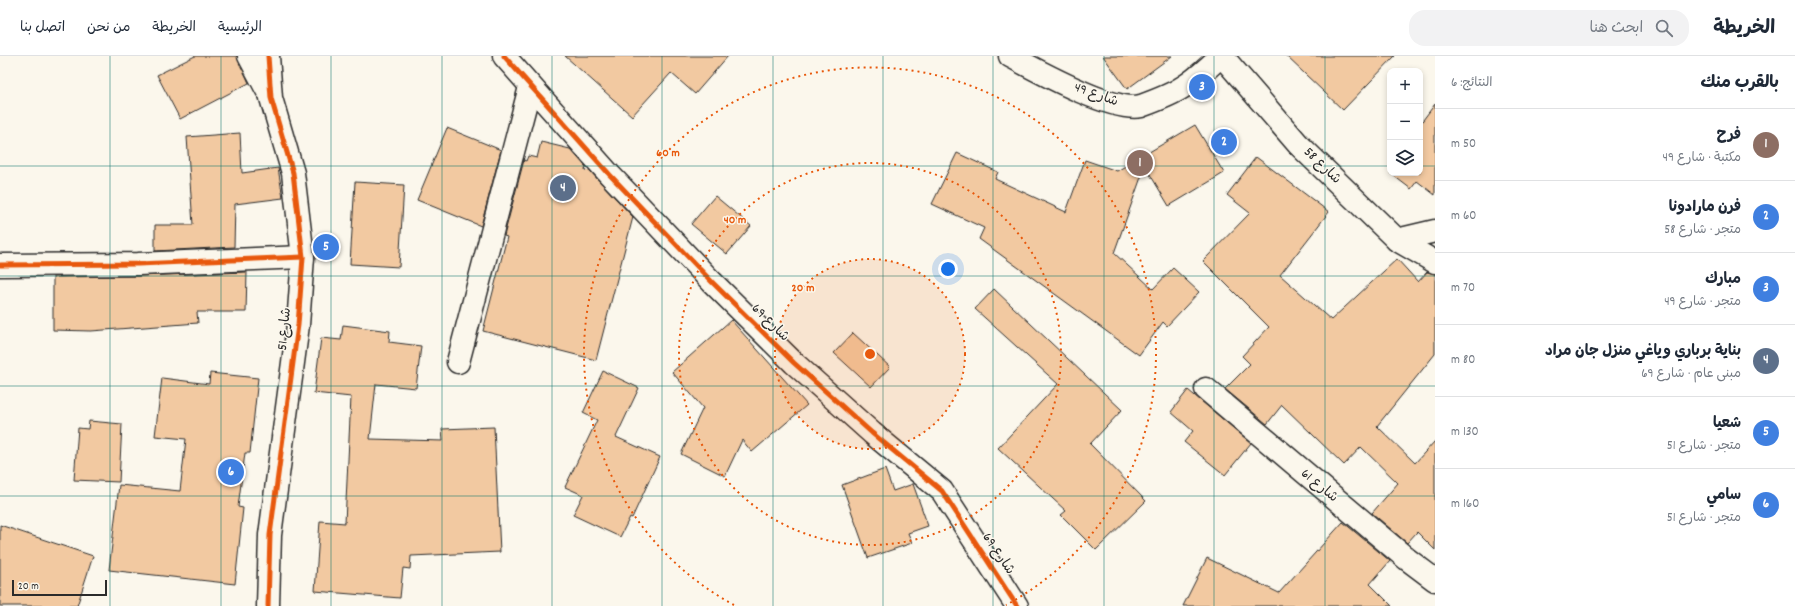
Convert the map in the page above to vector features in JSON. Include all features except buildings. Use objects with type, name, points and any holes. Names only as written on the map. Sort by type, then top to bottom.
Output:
[{"type":"street","name":"شارع 51","points":[[249,56],[271,98],[293,173],[303,257],[297,332],[270,535],[268,606]]},
{"type":"street","name":"شارع 51","points":[[268,56],[271,98]]},
{"type":"street","name":"شارع 69","points":[[504,56],[530,87],[706,276],[794,363],[872,433],[942,491],[1017,606]]},
{"type":"street","name":"شارع 49","points":[[1010,56],[1047,76],[1091,95],[1119,105],[1140,106],[1183,88],[1221,56]]},
{"type":"street","name":"شارع 58","points":[[1221,56],[1298,144],[1398,240],[1435,262]]},
{"type":"street","points":[[458,362],[530,87]]},
{"type":"street","points":[[1398,240],[1435,230]]},
{"type":"street","points":[[0,265],[138,264],[303,257]]},
{"type":"street","name":"شارع 61","points":[[1206,389],[1407,559],[1435,580]]},
{"type":"cycle path","points":[[268,56],[271,98],[293,173],[303,257],[298,325],[270,535],[268,606]]},
{"type":"cycle path","points":[[504,56],[610,175],[712,282],[794,363],[872,433],[942,491],[1017,606]]},
{"type":"cycle path","points":[[0,265],[138,264],[303,257]]},
{"type":"place","name":"مبارك","points":[[1202,87]]},
{"type":"place","name":"فرن مارادونا","points":[[1224,142]]},
{"type":"place","name":"فرح","points":[[1140,163]]},
{"type":"place","name":"بناية برباري وياغي منزل جان مراد","points":[[563,188]]},
{"type":"place","name":"شعيا","points":[[326,247]]},
{"type":"place","name":"سامي","points":[[231,472]]}]
